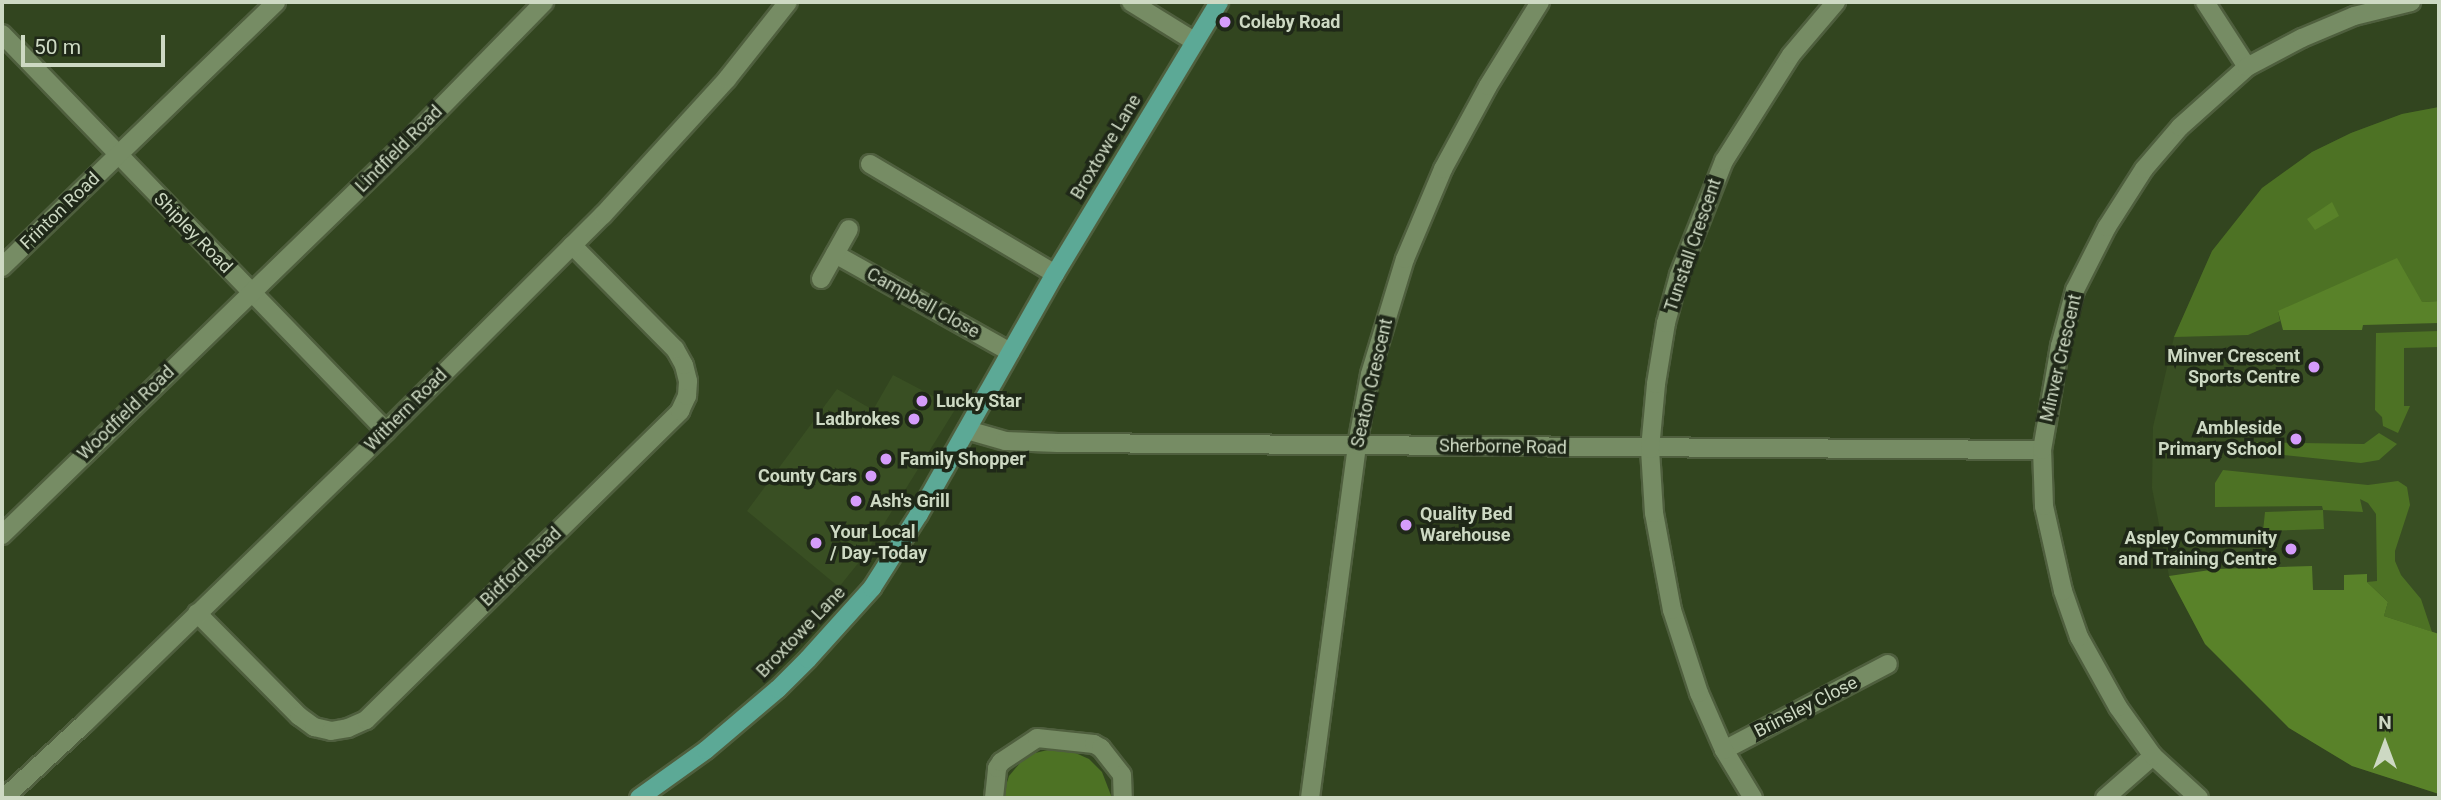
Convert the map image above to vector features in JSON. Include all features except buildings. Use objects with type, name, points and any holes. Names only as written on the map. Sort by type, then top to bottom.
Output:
[{"type":"main road","name":"Broxtowe Lane","points":[[639,798],[741,722],[808,660],[854,609],[919,514],[1055,274],[1219,2]]},
{"type":"street","name":"Frinton Road","points":[[2,267],[276,2]]},
{"type":"street","name":"Lindfield Road","points":[[250,292],[410,139],[544,2]]},
{"type":"street","name":"Withern Road","points":[[4,798],[386,431],[572,245],[727,79],[788,2]]},
{"type":"street","points":[[1131,2],[1194,41]]},
{"type":"street","name":"Seaton Crescent","points":[[1310,798],[1357,445],[1370,374],[1417,227],[1443,169],[1488,86],[1540,2]]},
{"type":"street","name":"Tunstall Crescent","points":[[1753,798],[1724,750],[1699,693],[1672,610],[1654,513],[1650,449],[1666,323],[1679,275],[1710,192],[1724,161],[1766,91],[1791,55],[1836,2]]},
{"type":"street","points":[[2204,2],[2247,67]]},
{"type":"street","name":"Minver Crescent","points":[[2199,798],[2153,756],[2118,707],[2079,637],[2053,547],[2045,506],[2042,450],[2060,346],[2075,290],[2106,227],[2144,169],[2180,127],[2247,67],[2302,38],[2354,16],[2410,2]]},
{"type":"street","name":"Shipley Road","points":[[2,34],[386,431]]},
{"type":"street","points":[[870,164],[1055,274]]},
{"type":"street","points":[[821,279],[849,229]]},
{"type":"street","name":"Bidford Road","points":[[197,613],[299,716],[314,727],[331,731],[348,728],[366,720],[553,537],[680,411],[687,396],[684,365],[675,349],[572,245]]},
{"type":"street","name":"Campbell Close","points":[[835,254],[1010,352]]},
{"type":"street","name":"Woodfield Road","points":[[2,535],[250,292]]},
{"type":"street","name":"Sherborne Road","points":[[967,429],[1004,441],[1031,442],[1650,449],[2042,450]]},
{"type":"street","name":"Brinsley Close","points":[[1724,750],[1888,664]]},
{"type":"street","points":[[994,798],[997,768],[1001,762],[1037,738],[1094,744],[1101,748],[1122,775],[1123,798]]},
{"type":"street","points":[[2105,798],[2153,756]]},
{"type":"shaded area","name":"Ambleside Primary School","points":[[2439,107],[2439,794],[2352,766],[2289,728],[2205,644],[2169,576],[2152,488],[2153,427],[2174,337],[2212,251],[2262,188],[2312,152],[2351,133],[2402,114]]},
{"type":"shaded area","points":[[2439,107],[2439,301],[2278,311],[2280,321],[2248,335],[2174,337],[2212,251],[2262,188],[2312,152],[2351,133],[2402,114]]},
{"type":"shaded area","points":[[2439,331],[2439,347],[2404,348],[2404,406],[2410,406],[2398,433],[2383,426],[2382,417],[2375,410],[2376,333]]},
{"type":"shaded area","points":[[893,375],[956,408],[864,556],[839,587],[747,511],[837,389],[873,410]]},
{"type":"shaded area","points":[[2379,433],[2397,444],[2379,460],[2361,463],[2265,453],[2265,446],[2238,442],[2364,444]]},
{"type":"shaded area","points":[[2223,470],[2368,485],[2398,481],[2407,487],[2410,505],[2395,551],[2395,561],[2401,575],[2421,599],[2432,632],[2384,616],[2388,602],[2367,582],[2377,581],[2376,514],[2368,503],[2360,499],[2363,512],[2323,510],[2322,506],[2215,507],[2215,483]]},
{"type":"shaded area","points":[[2323,510],[2324,529],[2263,531],[2265,512]]},
{"type":"shaded area","points":[[1052,749],[1071,751],[1089,759],[1102,772],[1112,798],[1002,798],[1009,776],[1020,763],[1035,753]]},
{"type":"green space","points":[[2332,202],[2339,216],[2315,230],[2307,219]]},
{"type":"green space","points":[[2397,258],[2422,302],[2439,301],[2439,323],[2363,325],[2362,330],[2283,330],[2278,311]]},
{"type":"green space","points":[[2312,566],[2313,590],[2344,590],[2344,575],[2367,574],[2367,582],[2388,602],[2384,616],[2439,634],[2439,794],[2352,766],[2289,728],[2205,644],[2169,576],[2217,569]]},
{"type":"place","name":"Coleby Road","points":[[1225,22]]},
{"type":"place","name":"Minver Crescent Sports Centre","points":[[2314,367]]},
{"type":"place","name":"Lucky Star","points":[[922,401]]},
{"type":"place","name":"Ladbrokes","points":[[914,419]]},
{"type":"place","name":"Ambleside Primary School","points":[[2296,439]]},
{"type":"place","name":"Family Shopper","points":[[886,459]]},
{"type":"place","name":"County Cars","points":[[871,476]]},
{"type":"place","name":"Ash's Grill","points":[[856,501]]},
{"type":"place","name":"Quality Bed Warehouse","points":[[1406,525]]},
{"type":"place","name":"Your Local / Day-Today","points":[[816,543]]},
{"type":"place","name":"Aspley Community and Training Centre","points":[[2291,549]]}]
